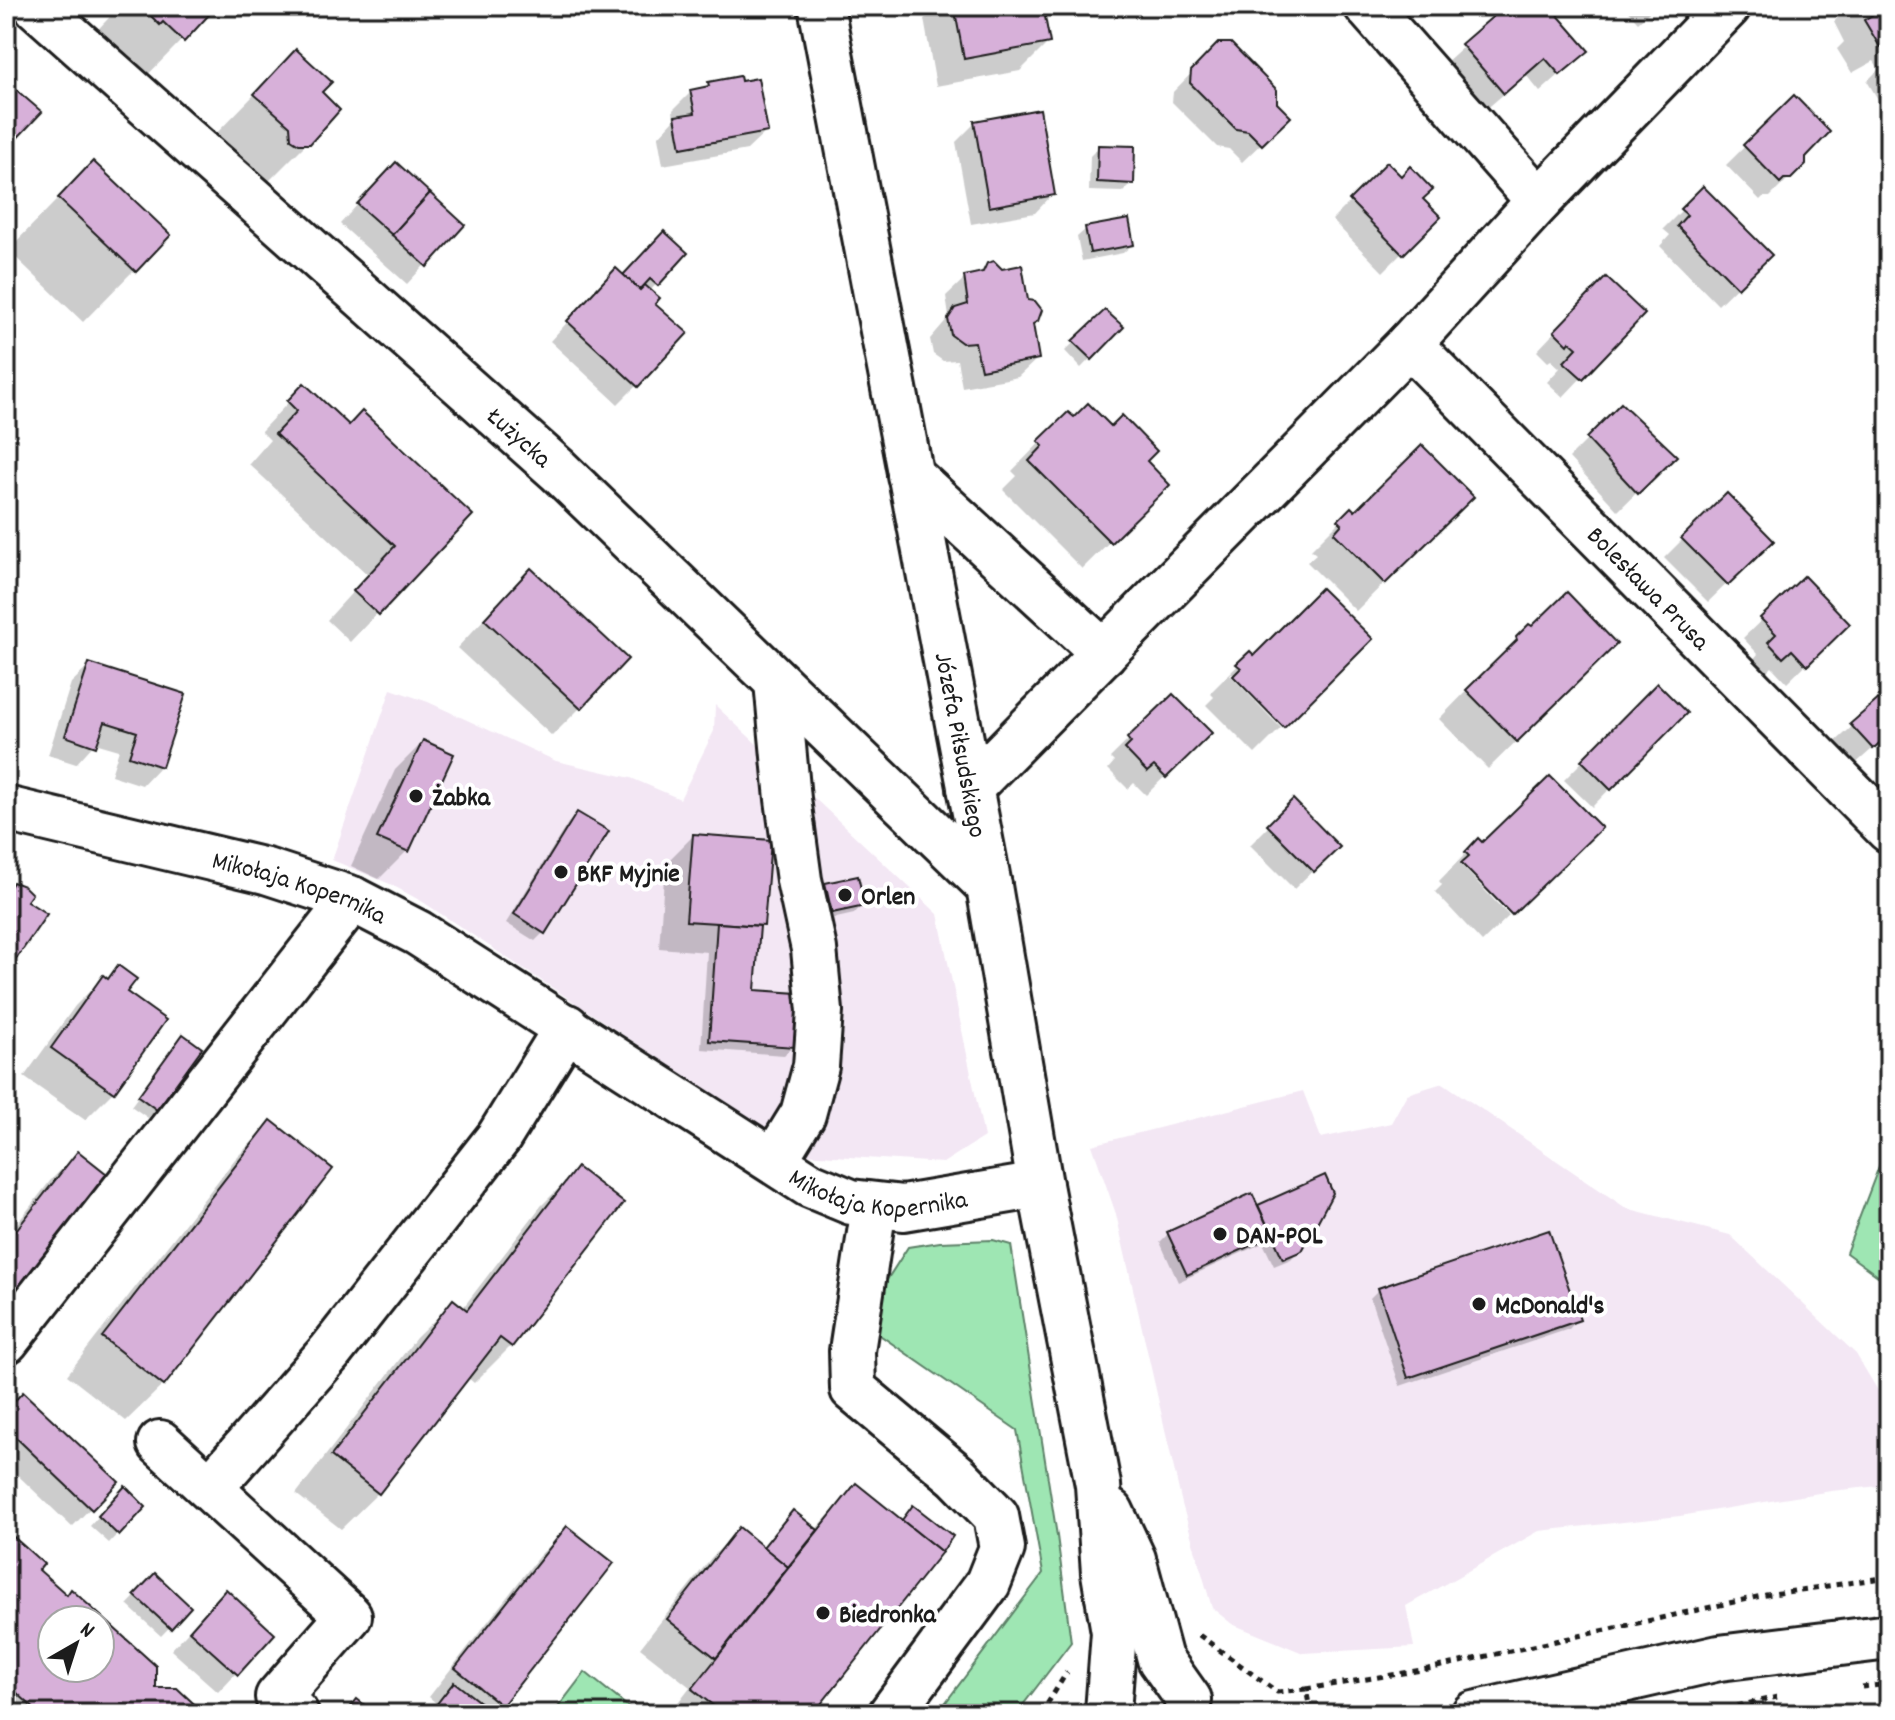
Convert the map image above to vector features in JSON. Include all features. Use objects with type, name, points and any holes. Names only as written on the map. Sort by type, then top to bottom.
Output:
[{"type":"street","name":"Łużycka","points":[[36,6],[558,470],[989,886]]},
{"type":"street","name":"Józefa Piłsudskiego","points":[[821,6],[989,886],[1040,1185],[1098,1485]]},
{"type":"street","points":[[1367,6],[1539,201]]},
{"type":"street","points":[[970,788],[1409,344],[1539,201],[1728,6]]},
{"type":"street","name":"Bolesława Prusa","points":[[1409,344],[1889,830]]},
{"type":"street","points":[[910,475],[1104,653]]},
{"type":"street","points":[[774,1161],[803,1114],[816,1066],[820,1011],[814,949],[799,880],[788,799],[777,682]]},
{"type":"street","name":"Mikołaja Kopernika","points":[[6,809],[266,871],[352,899],[418,933],[810,1185],[851,1202],[903,1208],[1040,1185]]},
{"type":"street","points":[[6,1341],[352,899]]},
{"type":"street","points":[[211,1487],[330,1352],[499,1137],[567,1027]]},
{"type":"street","points":[[874,1207],[852,1351],[853,1389],[957,1476],[996,1516],[1002,1548],[988,1583],[891,1714]]},
{"type":"street","points":[[160,1443],[349,1616],[278,1697],[296,1714]]},
{"type":"street","points":[[1098,1485],[1133,1559],[1160,1659],[1202,1707]]},
{"type":"street","points":[[1098,1485],[1104,1573],[1114,1632],[1107,1713]]},
{"type":"street","points":[[1474,1714],[1719,1658],[1889,1637]]},
{"type":"street","points":[[1107,1713],[1133,1700],[1161,1695],[1202,1707]]},
{"type":"path","points":[[1306,1689],[1428,1669],[1766,1595],[1889,1577]]},
{"type":"path","points":[[1859,1687],[1889,1684]]},
{"type":"path","points":[[1702,1714],[1785,1695]]},
{"type":"shaded area","points":[[391,689],[428,702],[556,761],[631,778],[680,799],[714,731],[715,705],[938,914],[984,1137],[943,1163],[803,1154],[423,902],[390,884],[332,860]]},
{"type":"shaded area","points":[[1443,1083],[1626,1208],[1730,1235],[1856,1354],[1889,1409],[1889,1485],[1831,1491],[1680,1516],[1539,1531],[1406,1606],[1414,1647],[1303,1653],[1232,1624],[1212,1608],[1182,1504],[1116,1214],[1092,1145],[1303,1091],[1321,1138],[1391,1123],[1407,1094]]},
{"type":"green space","points":[[1889,1140],[1889,1284],[1846,1253]]},
{"type":"green space","points":[[993,1240],[1011,1245],[1071,1642],[1016,1714],[937,1714],[1043,1573],[1017,1430],[874,1331],[883,1286],[908,1247]]},
{"type":"green space","points":[[585,1672],[637,1714],[553,1714]]},
{"type":"building","points":[[149,6],[217,6],[184,42],[147,12],[151,8]]},
{"type":"building","points":[[954,6],[1043,6],[1050,43],[964,59]]},
{"type":"building","points":[[1505,6],[1550,6],[1589,51],[1560,75],[1545,58],[1504,94],[1461,44]]},
{"type":"building","points":[[1866,6],[1889,6],[1889,42],[1880,47],[1864,20],[1872,15]]},
{"type":"building","points":[[1218,43],[1231,43],[1277,90],[1277,103],[1291,117],[1262,145],[1248,131],[1236,129],[1190,83],[1191,71]]},
{"type":"building","points":[[296,49],[332,82],[322,92],[340,110],[310,144],[299,144],[291,139],[290,126],[254,94]]},
{"type":"building","points":[[740,76],[741,81],[758,78],[768,132],[681,148],[675,116],[695,113],[690,90],[709,86],[708,82]]},
{"type":"building","points":[[6,81],[42,112],[6,150]]},
{"type":"building","points":[[1794,95],[1830,132],[1806,157],[1806,164],[1791,179],[1780,183],[1743,145]]},
{"type":"building","points":[[1040,109],[1055,195],[989,207],[974,121]]},
{"type":"building","points":[[1098,145],[1135,146],[1134,184],[1097,182]]},
{"type":"building","points":[[6,150],[16,158],[6,169]]},
{"type":"building","points":[[93,161],[171,235],[136,272],[58,198]]},
{"type":"building","points":[[396,162],[430,193],[392,235],[357,204]]},
{"type":"building","points":[[1387,162],[1401,176],[1410,166],[1433,190],[1423,199],[1441,217],[1403,255],[1349,200]]},
{"type":"building","points":[[1703,186],[1772,255],[1738,288],[1677,226],[1687,215],[1680,209]]},
{"type":"building","points":[[430,193],[465,225],[427,267],[392,235]]},
{"type":"building","points":[[1129,219],[1134,245],[1090,253],[1085,227]]},
{"type":"building","points":[[664,231],[688,253],[658,286],[650,279],[640,290],[623,275]]},
{"type":"building","points":[[994,261],[1002,269],[1022,265],[1028,300],[1035,301],[1042,310],[1038,321],[1033,324],[1039,359],[981,370],[975,342],[962,343],[951,335],[948,319],[955,308],[968,304],[964,276],[983,272],[987,263]]},
{"type":"building","points":[[616,268],[640,290],[645,285],[660,298],[655,304],[688,333],[638,387],[567,321]]},
{"type":"building","points":[[1606,277],[1645,314],[1583,379],[1564,362],[1577,348],[1570,342],[1568,345],[1554,331]]},
{"type":"building","points":[[1105,310],[1124,327],[1092,360],[1072,341]]},
{"type":"building","points":[[304,383],[349,425],[362,411],[473,515],[379,615],[353,591],[395,546],[275,434],[297,411],[287,401]]},
{"type":"building","points":[[1088,403],[1111,426],[1122,415],[1157,451],[1147,461],[1170,485],[1111,543],[1029,461],[1043,446],[1038,441],[1068,412],[1074,417]]},
{"type":"building","points":[[1621,403],[1677,456],[1638,494],[1586,438]]},
{"type":"building","points":[[1422,445],[1474,497],[1385,584],[1334,533],[1342,524],[1338,520],[1351,507],[1355,511]]},
{"type":"building","points":[[1727,493],[1774,541],[1728,585],[1681,538]]},
{"type":"building","points":[[531,568],[628,659],[581,709],[484,619]]},
{"type":"building","points":[[1804,576],[1850,624],[1807,666],[1792,650],[1783,658],[1768,642],[1776,634],[1760,618]]},
{"type":"building","points":[[1321,588],[1373,639],[1284,728],[1233,676],[1241,668],[1236,664],[1250,651],[1254,655]]},
{"type":"building","points":[[1567,592],[1617,644],[1517,742],[1466,690],[1529,624],[1532,626]]},
{"type":"building","points":[[89,663],[186,694],[162,767],[129,756],[137,732],[105,722],[96,747],[65,736]]},
{"type":"building","points":[[1657,683],[1687,713],[1611,790],[1581,760]]},
{"type":"building","points":[[1889,690],[1889,734],[1873,749],[1850,724]]},
{"type":"building","points":[[1173,694],[1212,733],[1166,778],[1154,766],[1147,772],[1125,749],[1131,743],[1127,738]]},
{"type":"building","name":"Żabka","points":[[423,740],[454,754],[409,852],[377,838]]},
{"type":"building","points":[[1550,776],[1602,828],[1512,915],[1461,863],[1469,856],[1465,852],[1478,838],[1482,842]]},
{"type":"building","points":[[1293,799],[1340,847],[1314,872],[1267,825]]},
{"type":"building","name":"BKF Myjnie","points":[[577,812],[609,831],[545,934],[514,914]]},
{"type":"building","points":[[693,834],[771,840],[764,926],[686,921]]},
{"type":"building","name":"Orlen","points":[[858,876],[865,906],[832,913],[825,883]]},
{"type":"building","points":[[13,882],[24,886],[32,894],[27,901],[47,914],[6,974],[6,887],[9,889]]},
{"type":"building","points":[[717,923],[760,926],[755,990],[798,993],[795,1047],[709,1041]]},
{"type":"building","points":[[118,965],[137,979],[127,992],[166,1020],[114,1093],[51,1048],[103,975],[108,979]]},
{"type":"building","points":[[183,1034],[202,1048],[157,1110],[138,1096]]},
{"type":"building","points":[[271,1120],[333,1169],[164,1386],[102,1337]]},
{"type":"building","points":[[78,1151],[107,1174],[6,1304],[6,1243]]},
{"type":"building","points":[[577,1167],[624,1203],[512,1347],[500,1338],[379,1494],[331,1456],[453,1299],[467,1310]]},
{"type":"building","points":[[1325,1175],[1333,1193],[1302,1251],[1283,1259],[1258,1205]]},
{"type":"building","name":"DAN-POL","points":[[1252,1193],[1272,1236],[1187,1275],[1167,1232]]},
{"type":"building","name":"McDonald's","points":[[1549,1230],[1580,1320],[1408,1378],[1378,1288]]},
{"type":"building","points":[[23,1392],[119,1482],[92,1510],[6,1428],[6,1410]]},
{"type":"building","name":"Biedronka","points":[[856,1483],[942,1552],[813,1714],[724,1714],[692,1689]]},
{"type":"building","points":[[125,1486],[146,1507],[119,1536],[98,1516]]},
{"type":"building","points":[[913,1505],[953,1536],[942,1552],[902,1520]]},
{"type":"building","points":[[793,1510],[818,1530],[788,1567],[763,1547]]},
{"type":"building","points":[[567,1526],[614,1563],[502,1706],[455,1668]]},
{"type":"building","points":[[739,1527],[788,1567],[716,1658],[667,1619]]},
{"type":"building","points":[[7,1531],[44,1564],[39,1570],[67,1595],[71,1589],[88,1604],[36,1604],[36,1684],[116,1684],[116,1630],[156,1666],[156,1688],[177,1688],[205,1714],[40,1714],[6,1683]]},
{"type":"building","points":[[155,1573],[191,1607],[171,1629],[134,1595]]},
{"type":"building","points":[[226,1589],[275,1634],[238,1675],[189,1631]]},
{"type":"building","points":[[454,1682],[491,1711],[489,1714],[429,1714]]},
{"type":"building","points":[[357,1699],[376,1714],[345,1714]]},
{"type":"place","name":"Żabka","points":[[416,796]]},
{"type":"place","name":"BKF Myjnie","points":[[561,872]]},
{"type":"place","name":"Orlen","points":[[845,895]]},
{"type":"place","name":"DAN-POL","points":[[1220,1234]]},
{"type":"place","name":"McDonald's","points":[[1479,1304]]},
{"type":"place","name":"Biedronka","points":[[823,1613]]}]
